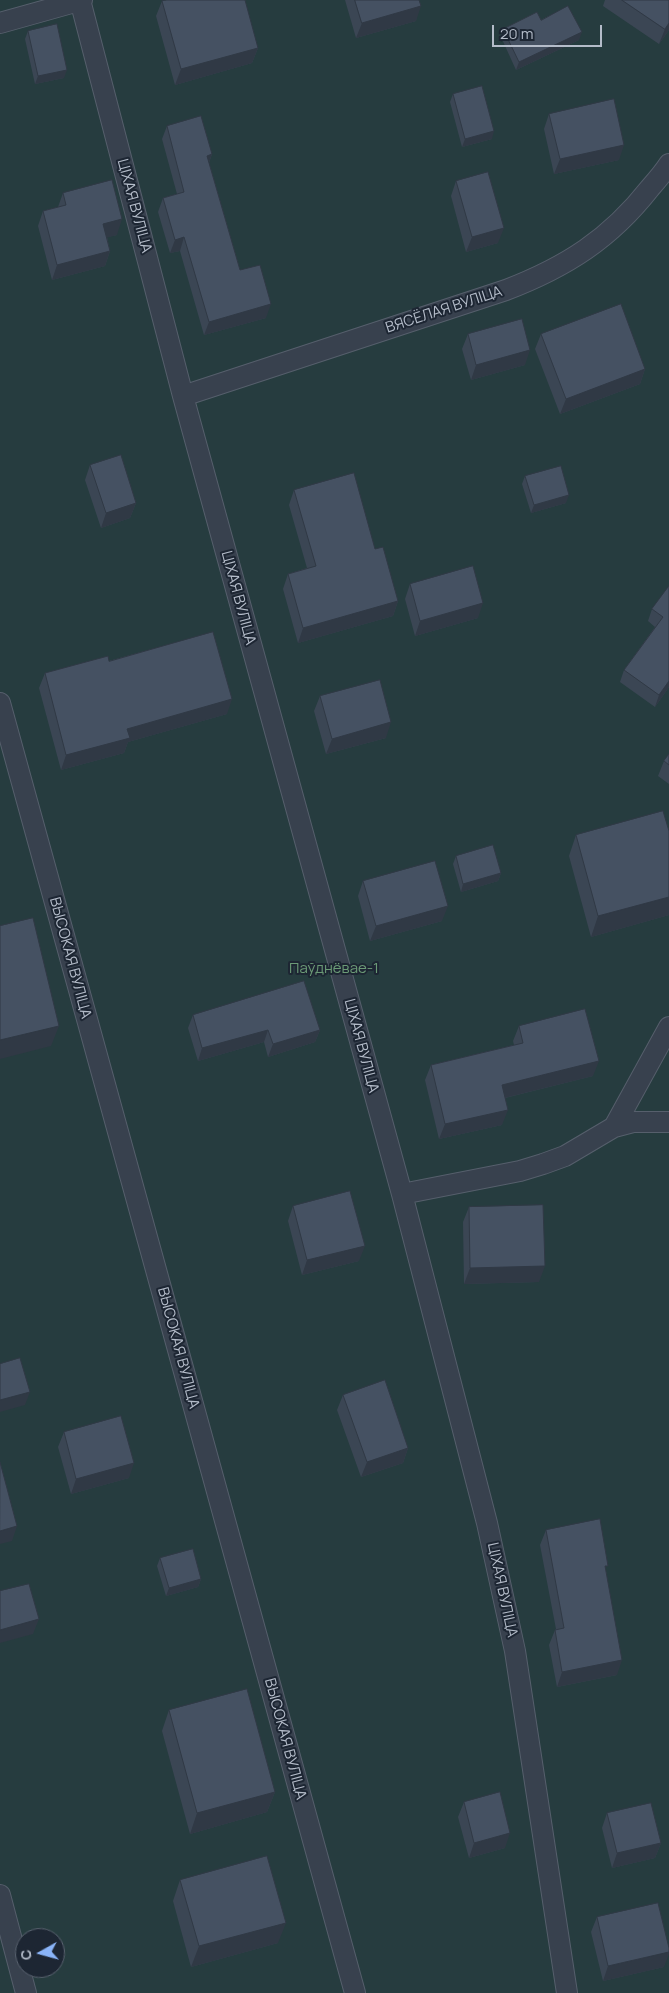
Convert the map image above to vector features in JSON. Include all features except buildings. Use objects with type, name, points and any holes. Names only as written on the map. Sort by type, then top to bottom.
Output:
[{"type":"lane","points":[[0,23],[81,0]]},
{"type":"lane","name":"ЦІХАЯ ВУЛІЦА","points":[[81,0],[183,396],[402,1194],[487,1523],[515,1651],[567,1993]]},
{"type":"lane","name":"ВЯСЁЛАЯ ВУЛІЦА","points":[[183,396],[538,278],[573,259],[607,233],[638,204],[669,164]]},
{"type":"lane","name":"ВЫСОКАЯ ВУЛІЦА","points":[[0,704],[355,1993]]},
{"type":"lane","points":[[614,1126],[669,1027]]},
{"type":"lane","points":[[402,1194],[520,1171],[542,1164],[581,1147],[614,1126],[633,1122],[669,1122]]},
{"type":"lane","points":[[0,1896],[26,1993]]},
{"type":"green space","name":"Паўднёвае-1","points":[[0,0],[669,0],[669,1993],[0,1993]]}]
